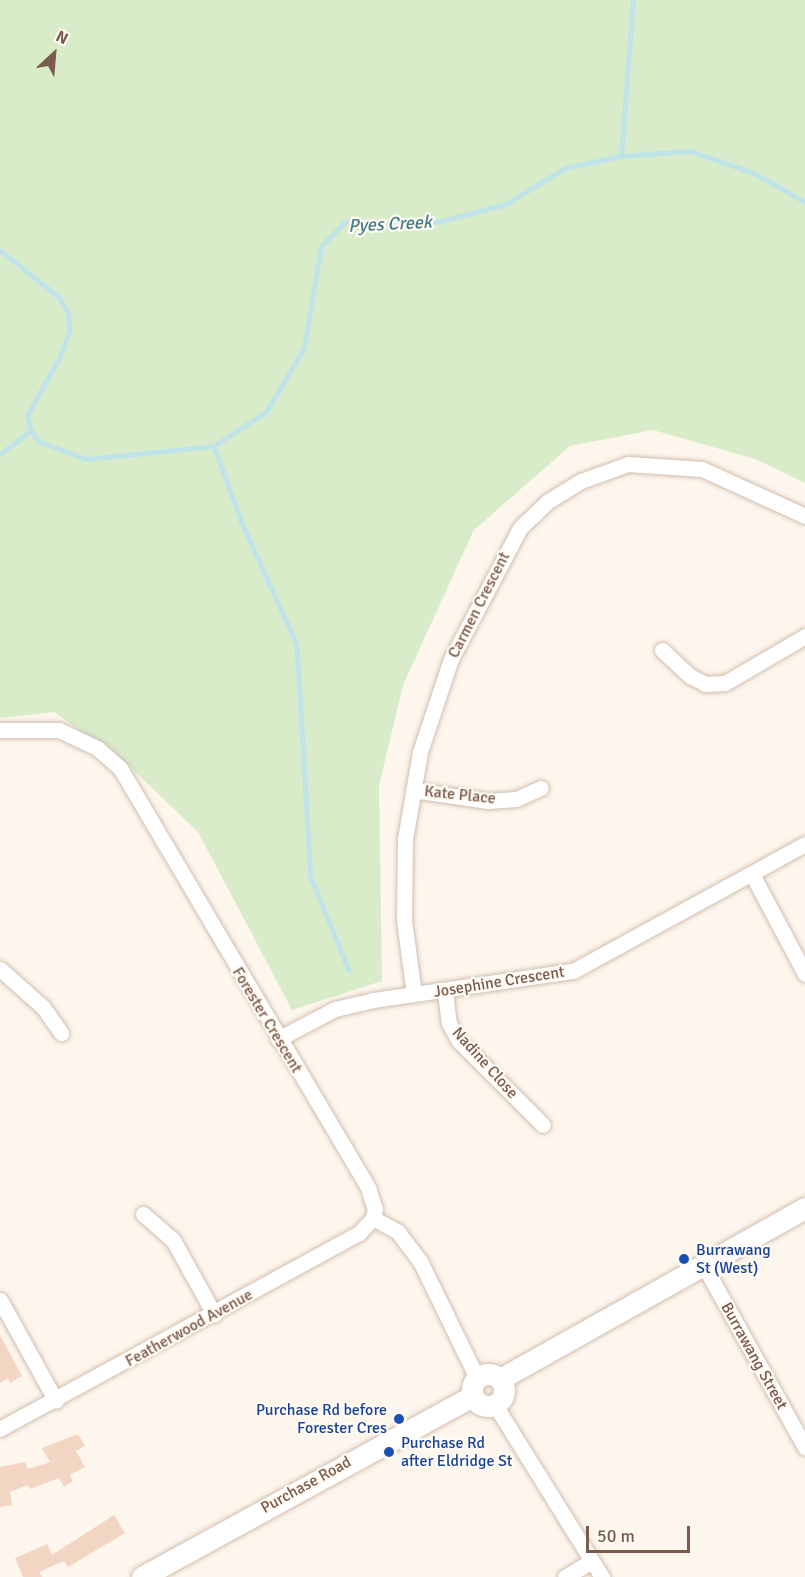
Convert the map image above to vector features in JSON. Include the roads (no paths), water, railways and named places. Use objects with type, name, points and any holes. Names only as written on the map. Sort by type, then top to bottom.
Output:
[{"type":"main road","points":[[500,1379],[504,1393],[495,1405],[480,1404],[475,1387],[486,1374],[500,1379],[805,1208]]},
{"type":"main road","name":"Purchase Road","points":[[142,1577],[475,1387]]},
{"type":"street","name":"Carmen Crescent","points":[[414,994],[404,920],[405,839],[420,752],[451,659],[520,528],[547,502],[581,481],[628,464],[665,463],[702,469],[805,516]]},
{"type":"street","points":[[662,650],[690,676],[705,684],[725,683],[805,636]]},
{"type":"street","name":"Forester Crescent","points":[[0,730],[59,730],[97,748],[120,768],[375,1200],[373,1218]]},
{"type":"street","name":"Kate Place","points":[[413,790],[488,801],[516,799],[541,788]]},
{"type":"street","name":"Josephine Crescent","points":[[278,1039],[335,1009],[414,994],[445,992],[573,971],[753,876],[805,844]]},
{"type":"street","points":[[753,876],[805,974]]},
{"type":"street","points":[[0,969],[43,1007],[61,1034]]},
{"type":"street","name":"Nadine Close","points":[[445,992],[449,1023],[459,1040],[543,1125]]},
{"type":"street","points":[[143,1214],[173,1240],[214,1314]]},
{"type":"street","points":[[373,1218],[398,1232],[420,1261],[475,1387]]},
{"type":"street","name":"Featherwood Avenue","points":[[0,1429],[56,1401],[359,1233],[373,1218]]},
{"type":"street","name":"Burrawang Street","points":[[703,1264],[805,1447]]},
{"type":"street","points":[[0,1300],[56,1401]]},
{"type":"street","points":[[495,1405],[602,1577]]},
{"type":"street","points":[[566,1577],[592,1561]]},
{"type":"waterway","points":[[621,156],[633,0]]},
{"type":"waterway","name":"Pyes Creek","points":[[0,454],[31,431],[40,442],[87,459],[214,446],[266,412],[304,348],[321,246],[345,222],[438,222],[506,204],[565,168],[621,156],[690,151],[754,173],[805,202]]},
{"type":"waterway","points":[[0,250],[59,297],[68,312],[70,331],[59,359],[28,415],[31,431]]},
{"type":"waterway","points":[[214,446],[242,523],[297,644],[311,877],[349,970]]},
{"type":"place","name":"Burrawang St (West)","points":[[684,1259]]},
{"type":"place","name":"Purchase Rd before Forester Cres","points":[[399,1419]]},
{"type":"place","name":"Purchase Rd after Eldridge St","points":[[389,1452]]}]
